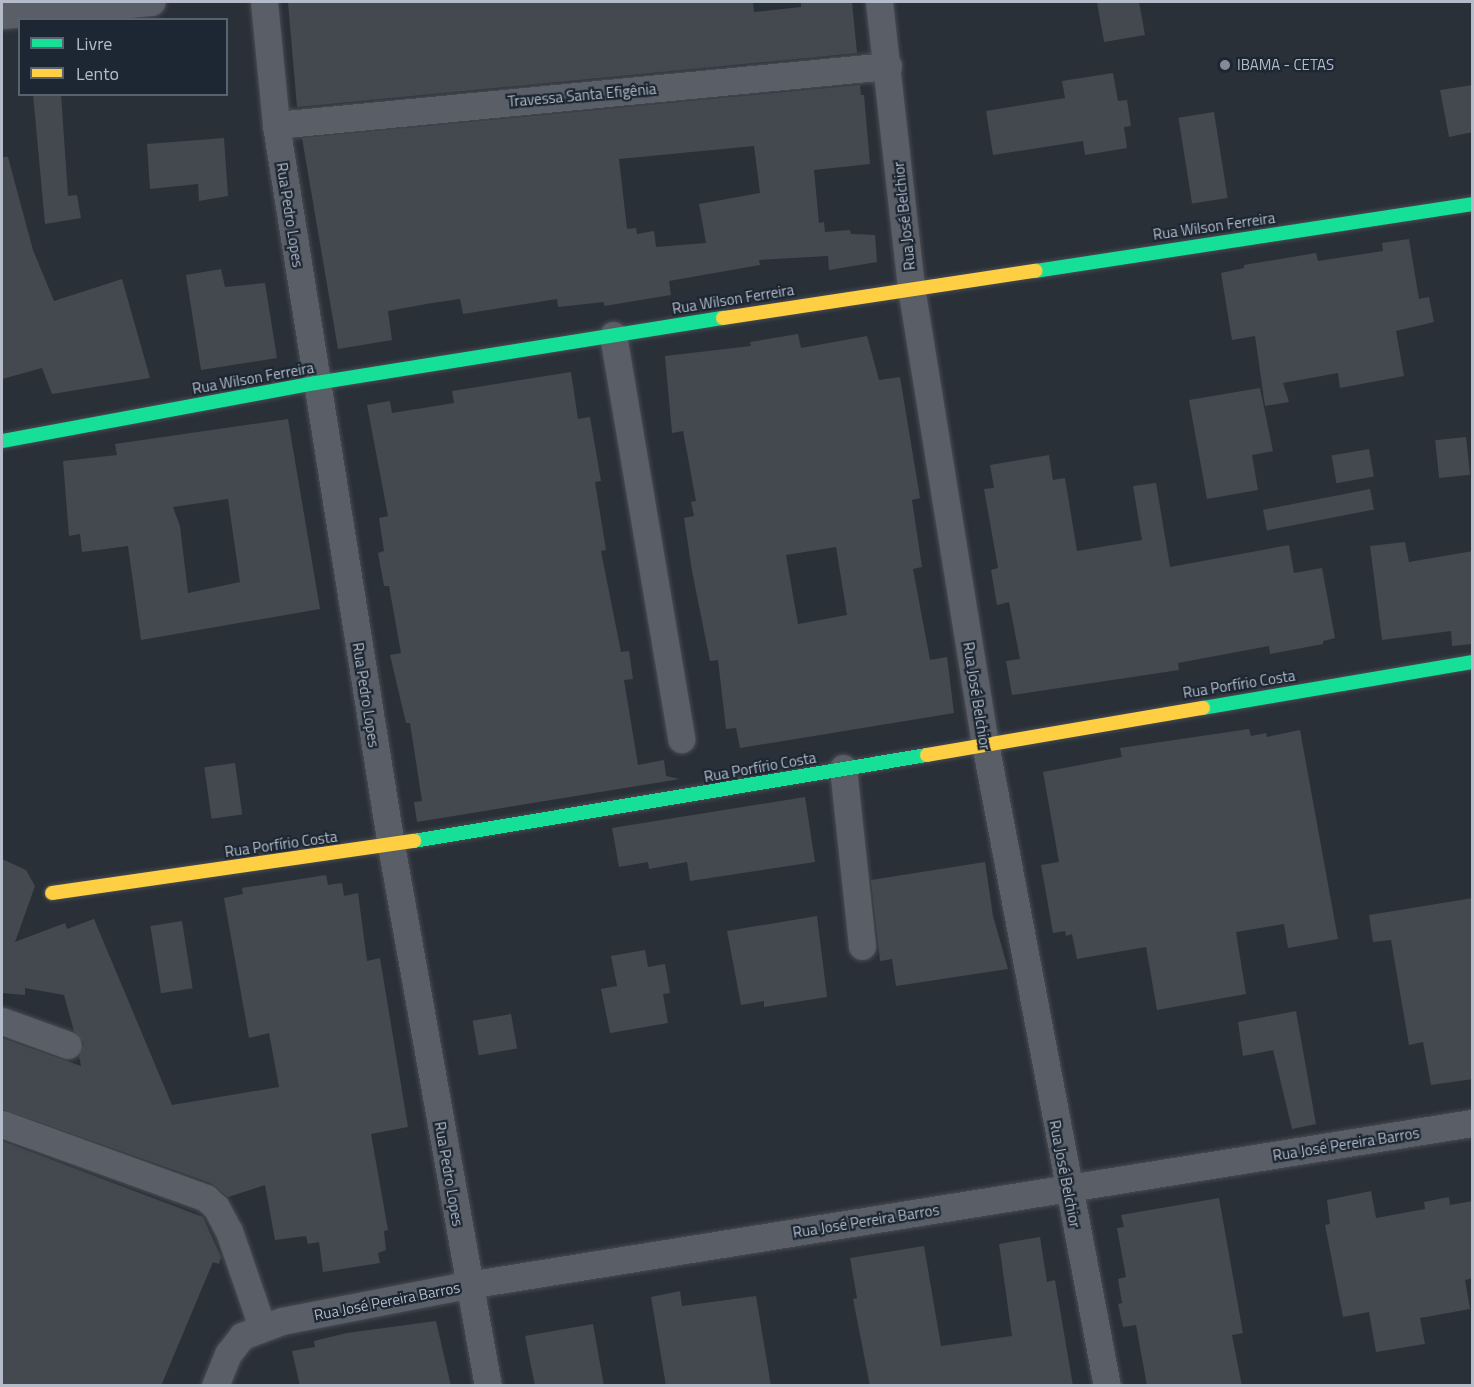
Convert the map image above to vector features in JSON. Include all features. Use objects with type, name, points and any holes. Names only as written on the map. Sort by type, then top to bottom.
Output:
[{"type":"street","points":[[2,15],[151,2]]},
{"type":"street","name":"Rua Pedro Lopes","points":[[264,2],[276,124],[316,383],[391,845],[468,1285],[488,1386]]},
{"type":"street","name":"Rua José Belchior","points":[[879,2],[912,287],[985,743],[1067,1190],[1107,1386]]},
{"type":"street","name":"Travessa Santa Efigênia","points":[[276,124],[888,66]]},
{"type":"street","name":"Rua Wilson Ferreira","points":[[2,441],[316,383],[613,335],[912,287],[1473,204]]},
{"type":"street","points":[[613,335],[681,739]]},
{"type":"street","name":"Rua Porfírio Costa","points":[[52,893],[391,845],[1473,662]]},
{"type":"street","points":[[843,768],[862,946]]},
{"type":"street","points":[[2,1021],[68,1045]]},
{"type":"street","points":[[2,1124],[206,1198],[216,1207],[229,1231],[262,1327],[242,1336],[228,1354],[215,1386]]},
{"type":"street","name":"Rua José Pereira Barros","points":[[262,1327],[468,1285],[1473,1124]]},
{"type":"building","points":[[288,2],[753,2],[754,12],[801,7],[801,2],[852,2],[857,53],[297,107]]},
{"type":"building","points":[[1097,2],[1139,2],[1145,35],[1104,42]]},
{"type":"building","points":[[1113,73],[1118,101],[1127,100],[1131,126],[1124,127],[1127,148],[1085,155],[1083,141],[993,155],[986,111],[1065,98],[1062,81]]},
{"type":"building","points":[[860,85],[861,95],[864,95],[870,164],[814,170],[819,223],[824,222],[825,232],[850,230],[851,234],[875,235],[877,262],[829,270],[828,256],[759,260],[760,265],[669,281],[671,295],[604,306],[604,302],[558,307],[557,299],[463,314],[460,299],[432,303],[388,311],[392,340],[338,349],[302,138]],"holes":[[[754,146],[760,193],[699,204],[706,243],[656,247],[654,231],[637,234],[636,228],[627,229],[619,159]]]},
{"type":"building","points":[[1473,85],[1473,132],[1449,137],[1440,90]]},
{"type":"building","points":[[33,96],[61,96],[68,196],[77,195],[81,218],[45,224]]},
{"type":"building","points":[[1214,112],[1228,198],[1192,204],[1178,118]]},
{"type":"building","points":[[224,138],[228,196],[199,201],[198,184],[150,189],[147,144]]},
{"type":"building","points":[[2,157],[8,157],[33,250],[54,301],[122,279],[150,378],[52,394],[42,368],[2,379]]},
{"type":"building","points":[[1409,239],[1419,299],[1429,297],[1434,322],[1396,331],[1404,376],[1340,388],[1338,373],[1283,383],[1289,402],[1265,406],[1255,336],[1232,340],[1221,273],[1244,268],[1244,265],[1316,253],[1318,261],[1383,251],[1382,243]]},
{"type":"building","points":[[221,269],[225,287],[265,283],[277,358],[201,370],[186,275]]},
{"type":"building","points":[[798,334],[801,348],[867,336],[879,380],[900,377],[920,498],[912,500],[922,567],[913,569],[930,660],[947,657],[954,713],[740,748],[736,728],[726,729],[718,660],[710,661],[692,571],[684,518],[694,516],[691,502],[696,501],[683,431],[672,433],[665,356],[751,346],[750,342]],"holes":[[[836,547],[847,615],[798,624],[786,555]]]},
{"type":"building","points":[[571,372],[578,419],[590,417],[601,481],[595,482],[606,550],[601,551],[621,652],[629,651],[633,679],[624,680],[638,765],[664,760],[666,776],[680,779],[417,822],[414,802],[422,801],[410,723],[406,723],[390,655],[401,653],[389,586],[384,586],[378,553],[384,551],[379,518],[388,516],[367,405],[390,401],[392,413],[454,403],[452,391]]},
{"type":"building","points":[[1260,388],[1273,451],[1252,455],[1258,490],[1207,499],[1189,400]]},
{"type":"building","points":[[288,419],[320,609],[141,640],[128,546],[82,552],[80,534],[69,536],[63,461],[117,455],[115,444]],"holes":[[[228,499],[240,582],[188,593],[180,526],[173,507]]]},
{"type":"building","points":[[1466,437],[1470,475],[1439,478],[1435,440]]},
{"type":"building","points":[[1369,449],[1374,477],[1336,483],[1332,456]]},
{"type":"building","points":[[1049,455],[1053,480],[1065,478],[1077,551],[1142,540],[1133,486],[1156,483],[1170,567],[1289,545],[1294,573],[1322,568],[1335,638],[1323,641],[1323,644],[1270,654],[1269,646],[1178,663],[1179,670],[1012,695],[1006,661],[1020,659],[1009,602],[997,605],[991,570],[998,568],[984,489],[994,488],[990,465]]},
{"type":"building","points":[[1370,489],[1374,510],[1267,530],[1263,510]]},
{"type":"building","points":[[1405,542],[1409,562],[1473,551],[1473,644],[1452,646],[1451,631],[1382,640],[1370,546]]},
{"type":"building","points":[[1249,729],[1251,736],[1266,733],[1267,737],[1300,730],[1338,939],[1288,948],[1284,924],[1236,932],[1246,994],[1157,1010],[1146,947],[1077,959],[1072,934],[1066,936],[1065,931],[1053,933],[1041,865],[1059,862],[1043,772],[1122,757],[1120,748]]},
{"type":"building","points":[[235,763],[242,814],[212,819],[204,767]]},
{"type":"building","points":[[805,797],[815,862],[690,881],[687,862],[649,869],[648,862],[619,867],[612,828]]},
{"type":"building","points":[[2,859],[26,870],[35,886],[15,942],[65,923],[67,929],[94,919],[172,1105],[279,1087],[269,1033],[249,1038],[224,898],[243,894],[242,888],[326,875],[328,885],[342,883],[344,896],[358,893],[367,961],[380,958],[408,1127],[371,1134],[388,1230],[384,1231],[386,1250],[378,1253],[380,1263],[323,1272],[319,1242],[308,1244],[306,1236],[275,1240],[265,1185],[228,1197],[211,1183],[2,1109],[2,1038],[81,1066],[79,1056],[84,1043],[74,1031],[64,995],[25,988],[25,995],[2,993]]},
{"type":"building","points":[[985,862],[993,916],[1008,969],[896,986],[892,959],[880,961],[871,880]]},
{"type":"building","points":[[1473,898],[1473,1079],[1431,1085],[1423,1042],[1409,1045],[1391,940],[1373,942],[1369,915]]},
{"type":"building","points":[[817,916],[827,997],[764,1007],[764,1001],[741,1005],[727,931]]},
{"type":"building","points":[[182,921],[193,988],[161,993],[150,926]]},
{"type":"building","points":[[645,950],[648,967],[665,964],[670,993],[663,994],[668,1023],[610,1033],[601,989],[617,986],[611,956]]},
{"type":"building","points":[[1296,1011],[1316,1124],[1292,1129],[1273,1050],[1243,1056],[1238,1022]]},
{"type":"building","points":[[511,1014],[517,1048],[479,1055],[473,1021]]},
{"type":"building","points":[[2,1141],[203,1217],[221,1257],[219,1264],[213,1262],[161,1386],[2,1386]]},
{"type":"building","points":[[1371,1191],[1376,1218],[1425,1209],[1424,1202],[1449,1197],[1450,1205],[1473,1201],[1473,1278],[1465,1280],[1470,1309],[1420,1318],[1425,1344],[1376,1352],[1369,1312],[1343,1317],[1325,1225],[1330,1224],[1327,1200]]},
{"type":"building","points":[[1219,1198],[1243,1333],[1232,1335],[1242,1386],[1147,1386],[1136,1325],[1123,1327],[1118,1304],[1122,1303],[1118,1279],[1126,1277],[1117,1228],[1124,1227],[1121,1215]]},
{"type":"building","points":[[1040,1237],[1047,1282],[1055,1280],[1073,1386],[870,1386],[853,1299],[857,1298],[850,1258],[924,1246],[941,1346],[1012,1336],[999,1244]]},
{"type":"building","points":[[680,1291],[682,1306],[756,1296],[771,1386],[666,1386],[651,1297]]},
{"type":"building","points":[[436,1321],[451,1386],[300,1386],[292,1351],[315,1347],[314,1341],[347,1333]]},
{"type":"building","points":[[593,1324],[604,1386],[535,1386],[525,1336]]},
{"type":"traffic: fast","points":[[1035,271],[1472,204]]},
{"type":"traffic: fast","points":[[2,441],[316,383],[723,318]]},
{"type":"traffic: fast","points":[[1203,708],[1472,662]]},
{"type":"traffic: fast","points":[[414,841],[927,755]]},
{"type":"traffic: slow","points":[[723,318],[1035,271]]},
{"type":"traffic: slow","points":[[927,755],[1203,708]]},
{"type":"traffic: slow","points":[[52,893],[414,841]]},
{"type":"place","name":"IBAMA - CETAS","points":[[1225,65]]}]
